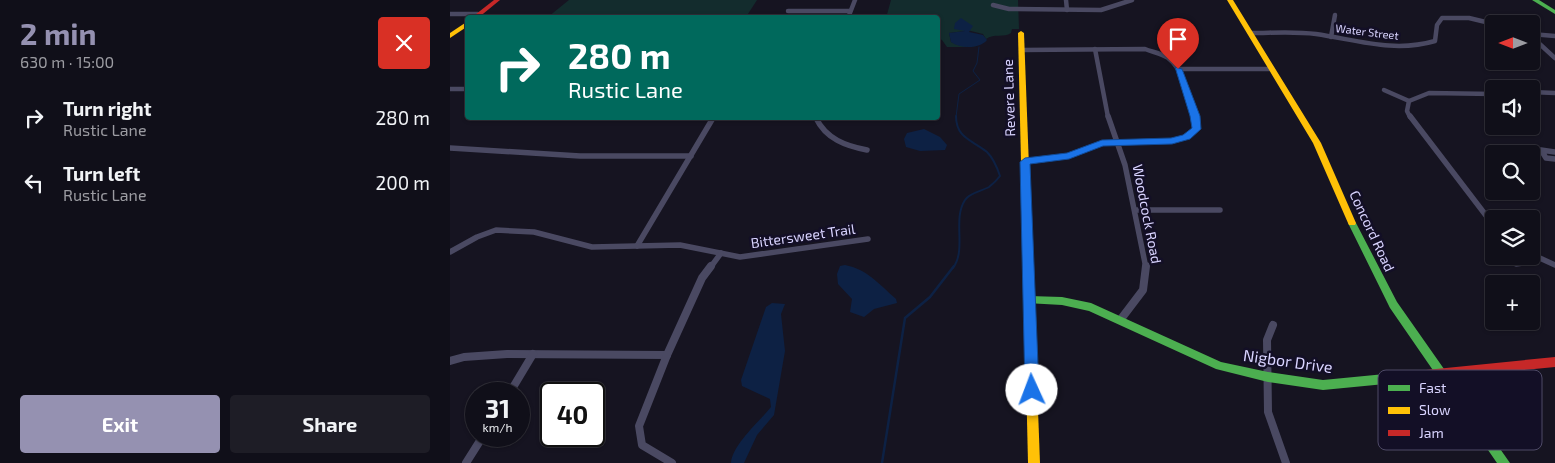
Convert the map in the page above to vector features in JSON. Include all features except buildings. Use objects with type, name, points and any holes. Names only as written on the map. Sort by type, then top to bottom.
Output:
[{"type":"street","points":[[477,15],[497,0]]},
{"type":"street","points":[[849,15],[855,0]]},
{"type":"street","points":[[1066,0],[1067,10]]},
{"type":"street","points":[[993,5],[1005,9],[1101,10],[1132,0]]},
{"type":"street","name":"Concord Road","points":[[1230,0],[1317,143],[1361,245],[1393,305],[1440,370]]},
{"type":"street","points":[[1535,0],[1555,18]]},
{"type":"street","points":[[1546,8],[1555,12]]},
{"type":"street","points":[[788,11],[850,11]]},
{"type":"street","points":[[450,14],[465,15]]},
{"type":"street","points":[[1331,36],[1334,15]]},
{"type":"street","name":"Water Street","points":[[1250,33],[1302,33],[1331,36],[1378,45],[1409,46],[1435,41],[1437,24],[1442,18],[1469,18],[1485,22]]},
{"type":"street","points":[[450,36],[465,25]]},
{"type":"street","name":"Revere Lane","points":[[1021,32],[1034,463]]},
{"type":"street","points":[[1540,35],[1555,36]]},
{"type":"street","points":[[1540,44],[1555,58]]},
{"type":"street","name":"Woodcock Road","points":[[1095,49],[1110,125],[1125,165],[1136,210],[1146,265],[1144,290],[1121,319]]},
{"type":"street","points":[[1022,50],[1145,49],[1169,58],[1178,69],[1195,116],[1196,129],[1186,137],[1172,141],[1117,141],[1102,143],[1069,156],[1025,162]]},
{"type":"street","points":[[1178,69],[1272,69]]},
{"type":"street","points":[[450,88],[465,89]]},
{"type":"street","points":[[1384,90],[1410,101],[1429,93],[1485,94]]},
{"type":"street","points":[[1540,92],[1555,93]]},
{"type":"street","points":[[1410,101],[1407,111],[1413,122],[1467,188],[1485,213]]},
{"type":"street","points":[[637,246],[712,120]]},
{"type":"street","points":[[817,120],[824,131],[838,142],[851,148],[867,150]]},
{"type":"street","points":[[450,148],[580,156],[691,156]]},
{"type":"street","points":[[450,154],[457,148]]},
{"type":"street","points":[[1555,152],[1541,150],[1546,158],[1555,159]]},
{"type":"street","points":[[1136,210],[1220,210]]},
{"type":"street","name":"Bittersweet Trail","points":[[450,252],[477,237],[496,230],[534,232],[592,247],[680,245],[748,256],[868,239]]},
{"type":"street","points":[[672,463],[642,445],[639,426],[667,355],[702,278],[721,253]]},
{"type":"street","points":[[1540,258],[1555,264]]},
{"type":"street","name":"Nigbor Drive","points":[[1029,300],[1062,302],[1091,307],[1121,319],[1173,346],[1220,366],[1268,377],[1324,385],[1378,380]]},
{"type":"street","points":[[1273,325],[1267,340],[1268,412],[1286,463]]},
{"type":"street","points":[[450,361],[507,354],[667,355]]},
{"type":"street","points":[[516,382],[534,354]]},
{"type":"street","name":"Nigbor Drive","points":[[1487,370],[1555,362]]},
{"type":"street","points":[[466,463],[476,447]]},
{"type":"street","name":"Concord Road","points":[[1495,450],[1504,463]]},
{"type":"green space","points":[[569,0],[757,0],[747,15],[550,15]]},
{"type":"green space","points":[[891,0],[1018,0],[1019,29],[1012,29],[1011,33],[992,36],[986,39],[983,34],[963,29],[965,31],[949,33],[951,42],[958,45],[977,47],[947,47],[940,39],[940,15],[887,15]]},
{"type":"water","points":[[961,18],[973,26],[969,32],[983,35],[987,40],[980,45],[970,47],[960,46],[951,42],[949,33],[965,31],[954,29],[955,23]]},
{"type":"water","points":[[924,129],[940,137],[947,145],[945,150],[920,151],[906,147],[904,139],[907,133]]},
{"type":"water","points":[[845,265],[860,270],[873,278],[896,299],[897,303],[874,309],[864,317],[850,312],[852,299],[838,284],[837,274],[840,266]]},
{"type":"water","points":[[772,303],[785,304],[781,314],[785,351],[774,415],[757,435],[744,463],[731,463],[741,441],[771,407],[770,399],[742,386],[741,380],[766,307]]},
{"type":"waterway","points":[[956,116],[959,94],[980,80],[973,71],[977,63],[979,47]]},
{"type":"waterway","points":[[954,266],[959,252],[960,216],[965,200],[989,187],[1000,176],[995,163],[987,152],[962,134],[956,116]]},
{"type":"waterway","points":[[882,463],[905,318],[930,297],[954,266]]},
{"type":"traffic: fast","points":[[1535,0],[1555,12]]},
{"type":"traffic: fast","points":[[1352,223],[1393,305],[1439,370]]},
{"type":"traffic: fast","points":[[1029,300],[1062,301],[1091,307],[1220,366],[1268,377],[1323,385],[1378,380]]},
{"type":"traffic: fast","points":[[1495,450],[1504,463]]},
{"type":"traffic: slow","points":[[1230,0],[1317,143],[1352,223]]},
{"type":"traffic: slow","points":[[450,36],[465,25]]},
{"type":"traffic: slow","points":[[1021,33],[1034,463]]},
{"type":"traffic: jam","points":[[478,15],[497,0]]},
{"type":"traffic: jam","points":[[1476,370],[1555,362]]},
{"type":"route","points":[[1032,390],[1025,162],[1069,156],[1102,143],[1117,141],[1172,141],[1186,137],[1196,129],[1195,116],[1178,69]]}]
